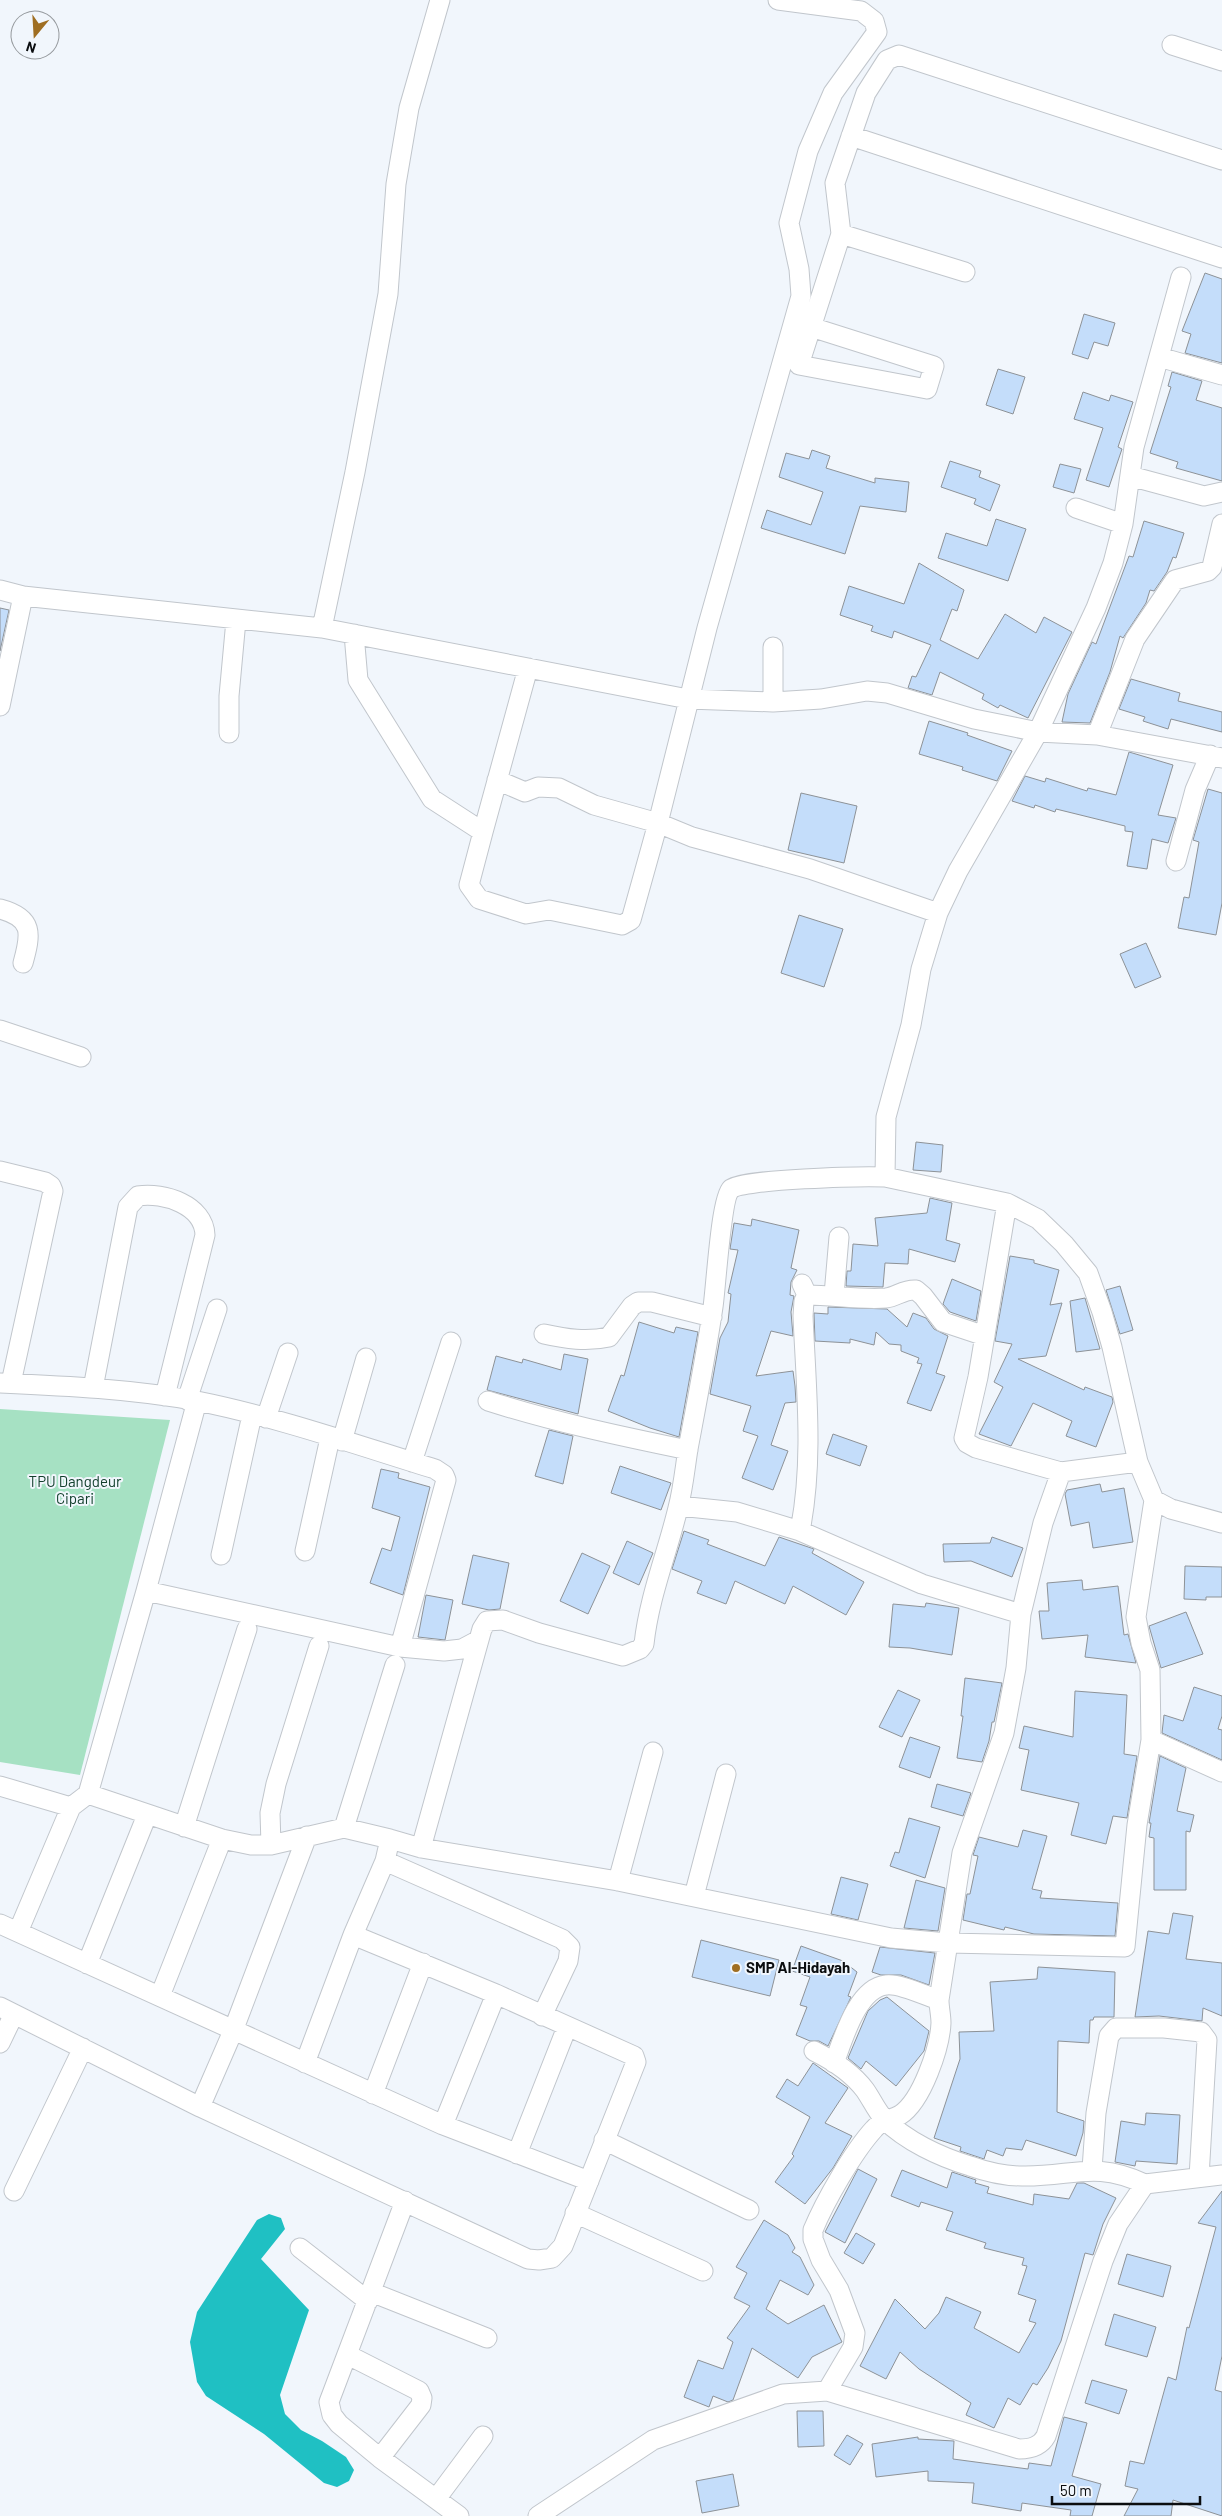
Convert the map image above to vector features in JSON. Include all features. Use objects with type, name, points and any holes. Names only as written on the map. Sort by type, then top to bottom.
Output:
[{"type":"street","points":[[322,628],[355,472],[388,294],[396,184],[409,108],[440,0]]},
{"type":"street","points":[[528,668],[469,885],[479,899],[526,914],[549,910],[622,926],[631,920],[658,823],[688,699],[801,296],[799,270],[789,223],[808,151],[833,93],[877,32],[874,21],[861,11],[778,0]]},
{"type":"street","points":[[1172,45],[1222,61]]},
{"type":"street","points":[[811,327],[934,366],[927,388],[799,365],[811,327],[841,234],[835,183],[866,93],[887,60],[900,55],[1222,160]]},
{"type":"street","points":[[851,136],[1222,258]]},
{"type":"street","points":[[841,234],[965,272]]},
{"type":"street","points":[[885,1177],[886,1117],[911,1025],[921,968],[938,913],[958,871],[1038,732],[1096,608],[1113,562],[1123,524],[1134,447],[1181,277]]},
{"type":"street","points":[[1159,357],[1222,375]]},
{"type":"street","points":[[1130,476],[1204,496],[1222,492]]},
{"type":"street","points":[[1076,508],[1123,524]]},
{"type":"street","points":[[1097,735],[1135,639],[1175,580],[1208,572],[1212,567],[1222,524]]},
{"type":"street","points":[[0,590],[23,596],[322,628],[688,699],[774,702],[821,700],[867,691],[887,693],[974,719],[1038,732],[1097,735],[1216,757],[1195,790],[1176,861]]},
{"type":"street","points":[[0,706],[23,596]]},
{"type":"street","points":[[229,733],[229,696],[236,620]]},
{"type":"street","points":[[354,634],[358,680],[432,799],[482,832]]},
{"type":"street","points":[[773,647],[774,702]]},
{"type":"street","points":[[497,780],[525,792],[538,787],[559,788],[594,805],[658,823],[692,837],[810,869],[938,913]]},
{"type":"street","points":[[0,909],[10,912],[27,925],[29,933],[23,963]]},
{"type":"street","points":[[0,1030],[81,1057]]},
{"type":"street","points":[[0,1171],[46,1182],[53,1191],[6,1383],[93,1388],[192,1401],[259,1417],[336,1439],[435,1469],[444,1475],[446,1480],[400,1646]]},
{"type":"street","points":[[88,1794],[222,1839],[251,1845],[271,1845],[344,1828],[421,1848],[618,1881],[891,1938],[948,1943],[1125,1947],[1137,1825],[1151,1740],[1150,1670],[1141,1643],[1136,1616],[1154,1500],[1138,1462],[1112,1347],[1088,1274],[1064,1244],[1038,1219],[1007,1203],[885,1177],[865,1176],[764,1182],[732,1187],[725,1200],[712,1317],[679,1506],[651,1599],[644,1644],[640,1649],[623,1656],[539,1633],[503,1620],[487,1621],[482,1629],[421,1848]]},
{"type":"street","points":[[93,1388],[128,1207],[138,1196],[154,1195],[184,1205],[198,1213],[205,1226],[205,1235],[165,1396]]},
{"type":"street","points":[[1007,1203],[978,1378],[965,1430],[964,1438],[967,1444],[1061,1472],[1138,1462]]},
{"type":"street","points":[[834,1295],[839,1238]]},
{"type":"street","points":[[800,1530],[807,1495],[808,1434],[802,1316],[805,1289],[834,1295],[869,1298],[888,1298],[899,1293],[916,1290],[943,1322],[985,1336]]},
{"type":"street","points":[[544,1334],[563,1338],[596,1340],[609,1337],[632,1306],[638,1302],[652,1302],[712,1317]]},
{"type":"street","points":[[18,1932],[71,1807],[88,1794],[146,1591],[216,1309]]},
{"type":"street","points":[[412,1462],[451,1342]]},
{"type":"street","points":[[221,1555],[259,1417],[288,1353]]},
{"type":"street","points":[[305,1551],[336,1439],[366,1358]]},
{"type":"street","points":[[488,1401],[590,1430],[688,1450]]},
{"type":"street","points":[[827,2391],[853,2347],[855,2333],[840,2290],[821,2260],[813,2239],[813,2230],[863,2142],[875,2127],[885,2120],[900,2115],[908,2107],[918,2095],[929,2074],[941,2024],[939,2000],[962,1853],[1004,1733],[1016,1668],[1021,1614],[1043,1523],[1061,1472]]},
{"type":"street","points":[[1154,1500],[1171,1509],[1222,1523]]},
{"type":"street","points":[[679,1506],[737,1512],[800,1530],[922,1584],[1021,1614]]},
{"type":"street","points":[[146,1591],[400,1646],[444,1651],[462,1649],[479,1640]]},
{"type":"street","points":[[184,1826],[247,1629]]},
{"type":"street","points":[[271,1845],[270,1813],[272,1803],[319,1646]]},
{"type":"street","points":[[344,1828],[395,1665]]},
{"type":"street","points":[[1151,1740],[1222,1772]]},
{"type":"street","points":[[618,1881],[653,1752]]},
{"type":"street","points":[[694,1896],[726,1774]]},
{"type":"street","points":[[0,1786],[71,1807]]},
{"type":"street","points":[[87,1964],[147,1815]]},
{"type":"street","points":[[200,2108],[233,2031],[307,1836]]},
{"type":"street","points":[[160,1996],[222,1839]]},
{"type":"street","points":[[305,2063],[353,1935],[385,1861],[390,1839]]},
{"type":"street","points":[[385,1861],[562,1939],[570,1947],[568,1961],[542,2016]]},
{"type":"street","points":[[0,1924],[443,2125],[589,2181]]},
{"type":"street","points":[[0,2043],[7,2011],[84,2048],[200,2108],[528,2259],[552,2258],[562,2246],[574,2213],[589,2181],[636,2062],[634,2056],[496,1994],[353,1935]]},
{"type":"street","points":[[373,2094],[422,1963]]},
{"type":"street","points":[[834,2063],[855,2011],[869,1992],[885,1985],[893,1985],[939,2000]]},
{"type":"street","points":[[443,2125],[496,1994]]},
{"type":"street","points":[[517,2154],[567,2027]]},
{"type":"street","points":[[1092,2169],[1096,2113],[1109,2036],[1116,2028],[1164,2028],[1201,2032],[1207,2040],[1199,2177]]},
{"type":"street","points":[[14,2191],[84,2048]]},
{"type":"street","points":[[814,2051],[834,2063],[864,2088],[885,2120],[926,2149],[993,2173],[1022,2176],[1092,2169],[1123,2174],[1145,2184],[1222,2175]]},
{"type":"street","points":[[604,2140],[749,2210]]},
{"type":"street","points":[[538,2516],[653,2440],[783,2394],[827,2391],[1019,2449],[1030,2449],[1043,2441],[1103,2261],[1118,2224],[1145,2184]]},
{"type":"street","points":[[405,2201],[330,2402],[332,2415],[380,2458],[459,2516]]},
{"type":"street","points":[[574,2213],[704,2271]]},
{"type":"street","points":[[300,2248],[370,2297],[487,2338]]},
{"type":"street","points":[[348,2355],[419,2391],[422,2398],[420,2405],[380,2458]]},
{"type":"street","points":[[436,2499],[483,2436]]},
{"type":"green space","name":"TPU Dangdeur Cipari","points":[[0,1409],[170,1420],[80,1775],[0,1762]]},
{"type":"water","points":[[269,2214],[281,2218],[285,2229],[261,2259],[309,2310],[280,2395],[285,2414],[301,2430],[346,2457],[354,2470],[349,2481],[337,2487],[324,2483],[264,2434],[206,2396],[197,2382],[190,2342],[197,2312],[257,2220]]},
{"type":"building","points":[[1205,273],[1222,279],[1222,363],[1185,353],[1191,334],[1182,331]]},
{"type":"building","points":[[1084,314],[1115,323],[1108,346],[1094,342],[1088,359],[1072,354]]},
{"type":"building","points":[[998,369],[1025,377],[1013,414],[986,405]]},
{"type":"building","points":[[1172,372],[1202,381],[1196,400],[1222,408],[1222,481],[1176,468],[1178,462],[1150,453],[1171,387],[1168,386]]},
{"type":"building","points":[[1083,392],[1109,401],[1111,395],[1133,402],[1118,447],[1122,449],[1109,487],[1086,480],[1103,428],[1074,419]]},
{"type":"building","points":[[812,450],[830,456],[826,468],[875,483],[875,478],[909,482],[906,512],[860,506],[845,554],[761,528],[767,510],[811,525],[823,492],[779,477],[786,453],[809,459]]},
{"type":"building","points":[[950,461],[981,471],[979,477],[1000,485],[990,511],[974,504],[976,499],[941,487]]},
{"type":"building","points":[[1060,464],[1081,469],[1074,493],[1053,487]]},
{"type":"building","points":[[996,519],[1026,529],[1008,581],[938,558],[946,533],[987,546]]},
{"type":"building","points":[[1144,521],[1184,533],[1176,558],[1173,557],[1167,572],[1154,591],[1150,590],[1146,603],[1123,638],[1120,636],[1110,672],[1090,723],[1062,722],[1068,694],[1092,642],[1096,644],[1129,556],[1133,557]]},
{"type":"building","points":[[919,563],[964,590],[957,611],[952,609],[940,640],[978,659],[1005,614],[1036,633],[1044,617],[1072,632],[1028,718],[1000,705],[998,708],[982,699],[984,694],[940,672],[932,695],[908,688],[912,676],[916,677],[931,645],[894,631],[892,638],[871,631],[873,626],[840,615],[849,586],[904,604]]},
{"type":"building","points":[[0,608],[9,610],[0,651]]},
{"type":"building","points":[[1131,679],[1180,693],[1178,701],[1222,712],[1222,732],[1171,719],[1168,729],[1143,721],[1145,717],[1119,709]]},
{"type":"building","points":[[929,721],[968,733],[967,735],[1012,751],[997,781],[962,770],[963,767],[919,754]]},
{"type":"building","points":[[1129,752],[1173,765],[1158,815],[1176,818],[1168,843],[1152,839],[1147,869],[1127,866],[1133,832],[1125,831],[1125,826],[1056,809],[1055,812],[1035,805],[1034,808],[1012,801],[1025,776],[1045,782],[1046,778],[1087,791],[1088,788],[1116,795]]},
{"type":"building","points":[[1208,789],[1222,793],[1222,903],[1216,935],[1178,928],[1184,897],[1189,898],[1199,842],[1193,840]]},
{"type":"building","points":[[801,793],[857,806],[844,863],[788,850]]},
{"type":"building","points":[[799,915],[843,929],[824,987],[781,973]]},
{"type":"building","points":[[1146,943],[1161,977],[1135,988],[1120,954]]},
{"type":"building","points":[[916,1142],[943,1145],[941,1172],[913,1170]]},
{"type":"building","points":[[930,1198],[952,1203],[946,1240],[960,1244],[955,1262],[909,1249],[908,1264],[885,1263],[883,1287],[846,1286],[847,1271],[851,1271],[853,1244],[878,1246],[875,1218],[927,1213]]},
{"type":"building","points":[[752,1219],[799,1230],[791,1268],[797,1270],[791,1282],[790,1295],[794,1296],[791,1312],[793,1336],[771,1331],[756,1376],[793,1371],[796,1402],[785,1403],[771,1445],[788,1451],[773,1490],[742,1478],[758,1436],[743,1431],[751,1406],[710,1394],[720,1338],[728,1322],[731,1294],[728,1293],[738,1250],[730,1249],[734,1223],[751,1226]]},
{"type":"building","points":[[1010,1256],[1034,1260],[1034,1263],[1059,1270],[1050,1305],[1062,1303],[1046,1356],[1018,1359],[1084,1390],[1085,1387],[1112,1397],[1113,1402],[1096,1447],[1066,1436],[1072,1421],[1033,1403],[1011,1446],[979,1434],[1003,1387],[994,1382],[1012,1344],[995,1341]]},
{"type":"building","points":[[952,1279],[981,1291],[976,1321],[950,1312],[943,1304]]},
{"type":"building","points":[[1120,1286],[1133,1330],[1120,1334],[1106,1290]]},
{"type":"building","points":[[1085,1298],[1100,1349],[1076,1352],[1070,1301]]},
{"type":"building","points":[[828,1307],[887,1309],[907,1327],[913,1313],[926,1318],[934,1329],[948,1336],[936,1373],[945,1376],[931,1411],[907,1403],[922,1364],[917,1363],[919,1358],[901,1351],[901,1345],[889,1344],[876,1332],[874,1345],[850,1339],[850,1343],[815,1341],[814,1313],[828,1314]]},
{"type":"building","points":[[639,1322],[674,1333],[676,1327],[698,1332],[679,1437],[650,1428],[608,1411],[621,1375],[624,1376]]},
{"type":"building","points":[[564,1354],[588,1359],[578,1414],[487,1390],[496,1356],[522,1363],[523,1359],[561,1370]]},
{"type":"building","points":[[549,1430],[573,1436],[563,1484],[535,1476]]},
{"type":"building","points":[[833,1434],[867,1446],[860,1466],[826,1454]]},
{"type":"building","points":[[620,1466],[671,1483],[661,1510],[611,1493]]},
{"type":"building","points":[[381,1469],[399,1473],[398,1478],[430,1487],[403,1595],[370,1583],[382,1548],[391,1551],[400,1517],[372,1508]]},
{"type":"building","points":[[1100,1484],[1102,1492],[1124,1488],[1133,1542],[1093,1548],[1089,1522],[1071,1526],[1065,1494],[1067,1490]]},
{"type":"building","points":[[684,1531],[709,1540],[707,1544],[765,1566],[779,1537],[814,1549],[812,1553],[864,1582],[846,1615],[793,1586],[785,1604],[735,1581],[726,1604],[697,1593],[702,1581],[672,1569]]},
{"type":"building","points":[[992,1537],[1023,1548],[1012,1577],[971,1561],[944,1562],[943,1544],[990,1543]]},
{"type":"building","points":[[627,1541],[653,1553],[639,1585],[613,1573]]},
{"type":"building","points":[[582,1553],[610,1566],[588,1614],[560,1601]]},
{"type":"building","points":[[473,1555],[509,1563],[500,1609],[489,1610],[462,1604]]},
{"type":"building","points":[[1185,1566],[1222,1567],[1222,1597],[1206,1597],[1206,1600],[1184,1599]]},
{"type":"building","points":[[1082,1580],[1083,1590],[1118,1586],[1124,1635],[1128,1634],[1136,1663],[1085,1657],[1088,1635],[1042,1639],[1039,1611],[1049,1611],[1047,1583]]},
{"type":"building","points":[[426,1595],[453,1600],[445,1640],[418,1637]]},
{"type":"building","points":[[926,1603],[959,1608],[952,1655],[910,1648],[889,1647],[893,1604],[925,1607]]},
{"type":"building","points":[[1186,1612],[1203,1654],[1161,1668],[1149,1626]]},
{"type":"building","points":[[965,1678],[1002,1683],[994,1722],[992,1722],[989,1741],[982,1762],[957,1758],[963,1716],[961,1716]]},
{"type":"building","points":[[1194,1687],[1222,1696],[1222,1716],[1218,1729],[1222,1730],[1222,1760],[1162,1733],[1164,1715],[1183,1721]]},
{"type":"building","points":[[898,1690],[920,1700],[902,1737],[879,1727]]},
{"type":"building","points":[[1075,1691],[1127,1695],[1124,1754],[1137,1756],[1127,1818],[1113,1816],[1106,1844],[1071,1835],[1079,1803],[1021,1790],[1029,1750],[1019,1748],[1024,1726],[1073,1737]]},
{"type":"building","points":[[910,1737],[940,1747],[930,1778],[899,1767]]},
{"type":"building","points":[[1160,1756],[1186,1768],[1177,1811],[1194,1815],[1190,1832],[1186,1831],[1186,1890],[1154,1890],[1154,1838],[1149,1837],[1151,1823],[1149,1823]]},
{"type":"building","points":[[937,1784],[971,1793],[963,1816],[931,1807]]},
{"type":"building","points":[[909,1818],[940,1827],[925,1878],[890,1866],[895,1852],[899,1853]]},
{"type":"building","points":[[1023,1830],[1047,1836],[1032,1889],[1042,1891],[1040,1898],[1118,1903],[1115,1936],[1034,1934],[1005,1927],[1004,1930],[963,1920],[967,1894],[970,1894],[978,1856],[973,1855],[979,1837],[1018,1847]]},
{"type":"building","points":[[841,1877],[868,1884],[858,1920],[831,1914]]},
{"type":"building","points":[[916,1880],[945,1888],[938,1931],[904,1928]]},
{"type":"building","points":[[1173,1913],[1193,1916],[1186,1959],[1222,1963],[1222,2016],[1203,2008],[1202,2021],[1159,2016],[1135,2017],[1148,1931],[1169,1934]]},
{"type":"building","name":"SMP Al-Hidayah","points":[[701,1940],[779,1960],[770,1996],[692,1977]]},
{"type":"building","points":[[801,1946],[843,1961],[857,1972],[848,1996],[851,1997],[828,2046],[819,2041],[810,2041],[796,2035],[807,2007],[800,2005],[810,1977],[792,1971]]},
{"type":"building","points":[[880,1947],[935,1953],[929,1985],[901,1975],[881,1975],[872,1972]]},
{"type":"building","points":[[1038,1967],[1115,1972],[1114,2017],[1094,2017],[1093,2020],[1090,2020],[1089,2043],[1058,2041],[1057,2112],[1084,2121],[1083,2133],[1076,2156],[1026,2140],[1022,2150],[1006,2148],[1003,2156],[987,2150],[984,2159],[960,2151],[961,2147],[934,2138],[960,2059],[959,2032],[994,2031],[990,1982],[1037,1979]]},
{"type":"building","points":[[887,1997],[929,2031],[924,2051],[896,2086],[866,2061],[861,2069],[848,2058],[868,2011],[880,2000]]},
{"type":"building","points":[[813,2063],[848,2088],[825,2123],[852,2136],[833,2168],[805,2204],[775,2182],[794,2156],[792,2154],[810,2117],[776,2097],[787,2079],[798,2086]]},
{"type":"building","points":[[1146,2113],[1180,2115],[1177,2164],[1136,2161],[1135,2166],[1115,2162],[1121,2121],[1145,2125]]},
{"type":"building","points":[[858,2169],[877,2179],[845,2243],[825,2232]]},
{"type":"building","points":[[902,2170],[947,2188],[952,2172],[976,2180],[975,2183],[989,2187],[987,2193],[1033,2205],[1034,2194],[1069,2199],[1077,2183],[1084,2183],[1116,2198],[1103,2224],[1093,2255],[1085,2253],[1061,2341],[1048,2368],[1037,2385],[1033,2383],[1020,2405],[1008,2398],[994,2428],[966,2415],[971,2403],[919,2369],[900,2352],[886,2379],[860,2366],[895,2299],[925,2329],[939,2313],[946,2297],[981,2312],[974,2328],[1019,2353],[1036,2323],[1029,2321],[1036,2300],[1018,2294],[1027,2266],[1022,2265],[1024,2258],[984,2248],[986,2243],[946,2230],[953,2212],[921,2202],[919,2207],[891,2196]]},
{"type":"building","points":[[1222,2191],[1222,2356],[1215,2390],[1222,2392],[1222,2516],[1173,2500],[1171,2516],[1124,2516],[1138,2489],[1125,2486],[1130,2461],[1144,2464],[1168,2377],[1176,2380],[1187,2327],[1189,2328],[1216,2227],[1198,2223]]},
{"type":"building","points":[[764,2220],[788,2235],[795,2248],[792,2252],[800,2257],[814,2285],[808,2295],[780,2280],[766,2309],[788,2324],[824,2305],[842,2342],[812,2357],[798,2378],[752,2348],[733,2400],[728,2402],[713,2396],[709,2407],[684,2397],[698,2360],[723,2369],[733,2342],[727,2338],[750,2306],[734,2298],[747,2273],[736,2267]]},
{"type":"building","points":[[856,2233],[875,2244],[863,2264],[844,2253]]},
{"type":"building","points":[[1127,2254],[1171,2266],[1163,2297],[1118,2284]]},
{"type":"building","points":[[1114,2314],[1156,2327],[1147,2357],[1105,2345]]},
{"type":"building","points":[[1092,2380],[1127,2390],[1119,2414],[1085,2403]]},
{"type":"building","points":[[797,2411],[823,2411],[824,2446],[798,2447]]},
{"type":"building","points":[[1064,2417],[1087,2423],[1072,2476],[1101,2484],[1092,2516],[1070,2516],[1071,2510],[1022,2503],[1021,2511],[972,2503],[974,2483],[928,2481],[928,2471],[876,2477],[872,2444],[918,2437],[918,2439],[954,2441],[953,2459],[1028,2469],[1029,2463],[1051,2466]]},
{"type":"building","points":[[847,2435],[863,2444],[850,2465],[834,2455]]},
{"type":"building","points":[[733,2474],[739,2506],[702,2513],[696,2481]]},
{"type":"place","name":"SMP Al-Hidayah","points":[[736,1968]]}]
